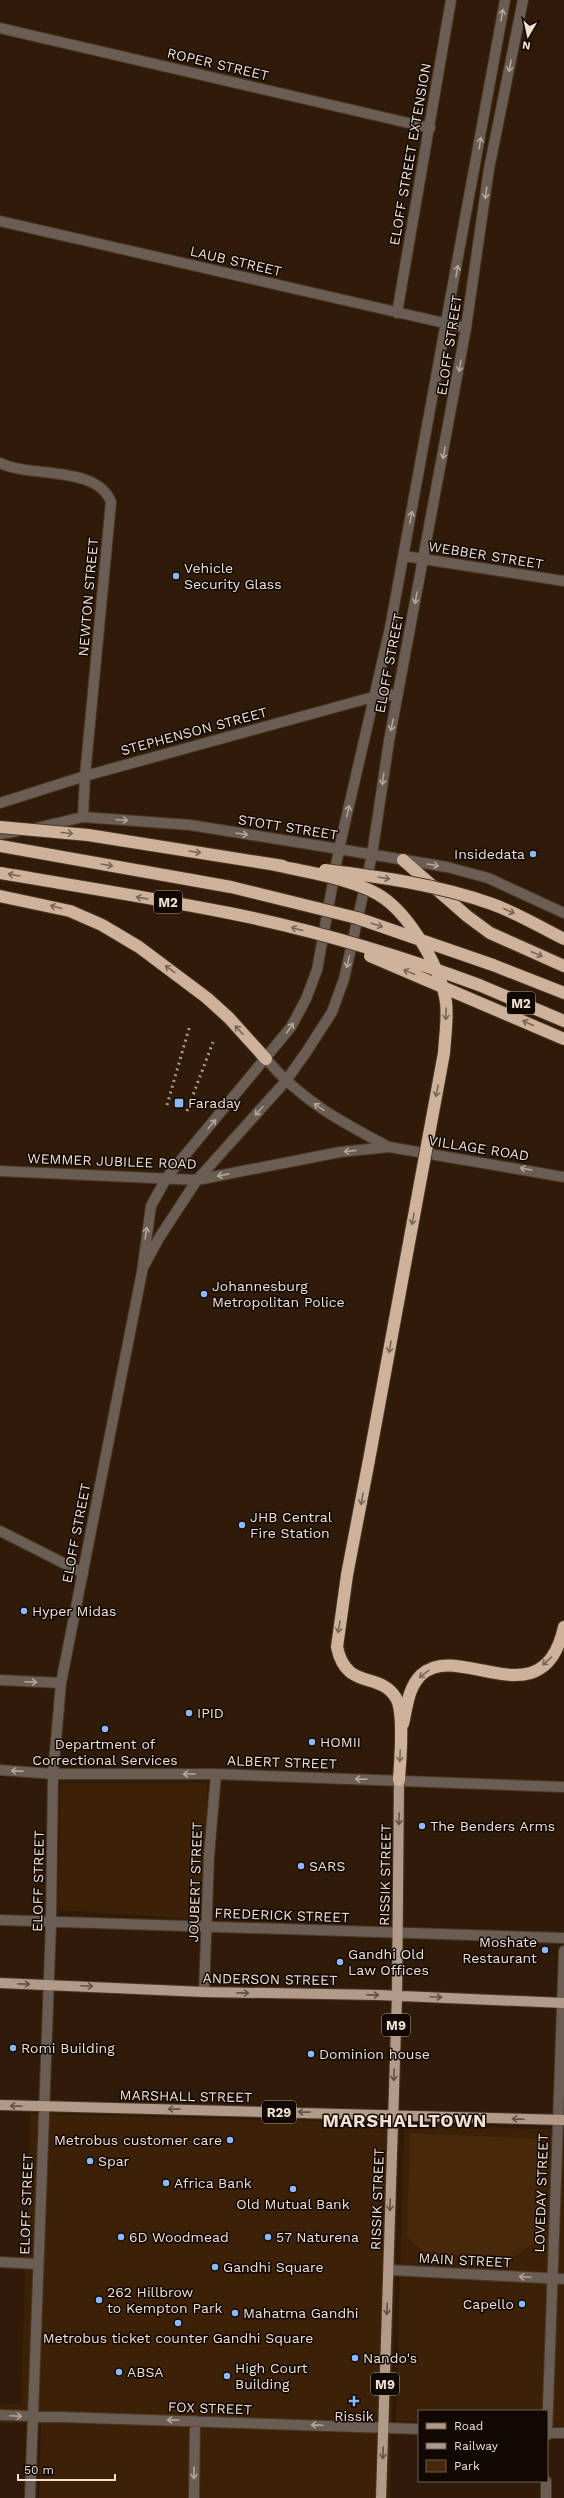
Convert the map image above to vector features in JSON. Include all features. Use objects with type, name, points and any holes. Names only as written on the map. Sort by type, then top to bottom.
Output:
[{"type":"highway","points":[[0,827],[88,835],[275,865],[359,874],[416,884],[470,897],[510,911],[564,939]]},
{"type":"highway","name":"M2","points":[[0,846],[231,887],[357,918],[428,941],[564,993]]},
{"type":"highway","points":[[403,860],[467,916],[490,933],[564,966]]},
{"type":"highway","points":[[275,865],[327,877],[365,889],[384,898],[405,919],[426,950],[446,1000],[444,1053],[348,1574],[337,1647],[339,1656],[346,1669],[358,1678],[383,1686],[396,1698],[401,1733],[400,1780]]},
{"type":"highway","name":"M2","points":[[0,873],[229,913],[335,939],[421,964],[564,1021]]},
{"type":"highway","points":[[0,896],[70,911],[102,925],[140,947],[201,992],[229,1018],[266,1059]]},
{"type":"highway","points":[[335,939],[564,1039]]},
{"type":"highway","points":[[401,1733],[412,1688],[427,1671],[453,1666],[510,1676],[525,1675],[535,1671],[551,1659],[561,1643],[564,1627]]},
{"type":"main road","name":"RISSIK STREET","points":[[381,2498],[397,1996],[400,1780]]},
{"type":"main road","name":"ANDERSON STREET","points":[[0,1983],[204,1992],[397,1996],[563,2003]]},
{"type":"main road","name":"MARSHALL STREET","points":[[0,2105],[561,2120]]},
{"type":"street","name":"ELOFF STREET EXTENSION","points":[[397,313],[451,0]]},
{"type":"street","name":"ELOFF STREET","points":[[30,2498],[43,2106],[51,1922],[53,1774],[61,1683],[142,1272],[151,1206],[167,1177],[291,1028],[306,998],[317,970],[339,849],[390,628],[404,556],[505,0]]},
{"type":"street","name":"ELOFF STREET","points":[[142,1272],[159,1238],[197,1180],[285,1082],[332,1012],[344,979],[372,855],[398,694],[466,328],[489,169],[523,0]]},
{"type":"street","name":"ROPER STREET","points":[[0,28],[430,128]]},
{"type":"street","points":[[483,125],[498,128]]},
{"type":"street","name":"LAUB STREET","points":[[0,221],[466,328]]},
{"type":"street","name":"NEWTON STREET","points":[[0,463],[93,482],[107,492],[111,502],[85,776],[83,817]]},
{"type":"street","name":"WEBBER STREET","points":[[404,556],[564,581]]},
{"type":"street","name":"STEPHENSON STREET","points":[[0,803],[85,776],[373,697],[398,694]]},
{"type":"street","name":"STOTT STREET","points":[[0,834],[46,826],[83,817],[190,825],[447,867],[488,878],[564,914]]},
{"type":"street","points":[[266,1059],[285,1082],[332,1117],[389,1148]]},
{"type":"street","name":"WEMMER JUBILEE ROAD","points":[[0,1171],[167,1177],[197,1180],[340,1152],[389,1148]]},
{"type":"street","name":"VILLAGE ROAD","points":[[389,1148],[564,1177]]},
{"type":"street","points":[[0,1531],[83,1572]]},
{"type":"street","points":[[0,1680],[61,1683]]},
{"type":"street","name":"ALBERT STREET","points":[[0,1770],[53,1774],[216,1774],[564,1787]]},
{"type":"street","name":"JOUBERT STREET","points":[[204,1992],[208,1927],[209,1856],[216,1774]]},
{"type":"street","name":"FREDERICK STREET","points":[[0,1920],[564,1938]]},
{"type":"street","name":"LOVEDAY STREET","points":[[548,2410],[552,2278],[561,2120],[564,1951]]},
{"type":"street","points":[[0,2262],[38,2264]]},
{"type":"street","name":"MAIN STREET","points":[[389,2270],[564,2279]]},
{"type":"street","name":"FOX STREET","points":[[0,2415],[418,2429]]},
{"type":"street","points":[[194,2498],[195,2421]]},
{"type":"street","points":[[548,2434],[564,2433]]},
{"type":"street","points":[[546,2482],[546,2498]]},
{"type":"shaded area","points":[[207,1783],[209,1856],[204,1871],[200,1919],[58,1910],[60,1784]]},
{"type":"shaded area","points":[[30,2114],[399,2124],[390,2498],[39,2498],[41,2424],[0,2423],[0,2404],[21,2405]]},
{"type":"shaded area","points":[[404,2124],[564,2130],[564,2426],[548,2426],[548,2410],[418,2410],[418,2421],[396,2421]]},
{"type":"green space","points":[[410,2133],[541,2139],[538,2240],[515,2256],[425,2254],[407,2237]]},
{"type":"railway","points":[[167,1105],[190,1025]]},
{"type":"railway","points":[[187,1111],[213,1042]]},
{"type":"place","name":"Vehicle Security Glass","points":[[176,576]]},
{"type":"place","name":"Insidedata","points":[[533,854]]},
{"type":"place","name":"Faraday","points":[[179,1103]]},
{"type":"place","name":"Johannesburg Metropolitan Police","points":[[204,1294]]},
{"type":"place","name":"JHB Central Fire Station","points":[[242,1525]]},
{"type":"place","name":"Hyper Midas","points":[[24,1611]]},
{"type":"place","name":"IPID","points":[[189,1713]]},
{"type":"place","name":"Department of Correctional Services","points":[[105,1729]]},
{"type":"place","name":"HOMII","points":[[312,1742]]},
{"type":"place","name":"The Benders Arms","points":[[422,1826]]},
{"type":"place","name":"SARS","points":[[301,1866]]},
{"type":"place","name":"Moshate Restaurant","points":[[545,1950]]},
{"type":"place","name":"Gandhi Old Law Offices","points":[[340,1962]]},
{"type":"place","name":"Romi Building","points":[[13,2048]]},
{"type":"place","name":"Dominion house","points":[[311,2054]]},
{"type":"place","name":"Metrobus customer care","points":[[230,2140]]},
{"type":"place","name":"Spar","points":[[90,2161]]},
{"type":"place","name":"Africa Bank","points":[[166,2183]]},
{"type":"place","name":"Old Mutual Bank","points":[[293,2189]]},
{"type":"place","name":"6D Woodmead","points":[[121,2237]]},
{"type":"place","name":"57 Naturena","points":[[268,2237]]},
{"type":"place","name":"Gandhi Square","points":[[215,2267]]},
{"type":"place","name":"262 Hillbrow to Kempton Park","points":[[99,2300]]},
{"type":"place","name":"Capello","points":[[522,2304]]},
{"type":"place","name":"Mahatma Gandhi","points":[[235,2313]]},
{"type":"place","name":"Metrobus ticket counter Gandhi Square","points":[[178,2323]]},
{"type":"place","name":"Nando's","points":[[355,2358]]},
{"type":"place","name":"ABSA","points":[[119,2372]]},
{"type":"place","name":"High Court Building","points":[[227,2376]]},
{"type":"place","name":"Rissik","points":[[354,2401]]},
{"type":"district","name":"MARSHALLTOWN","points":[[405,2120]]}]
